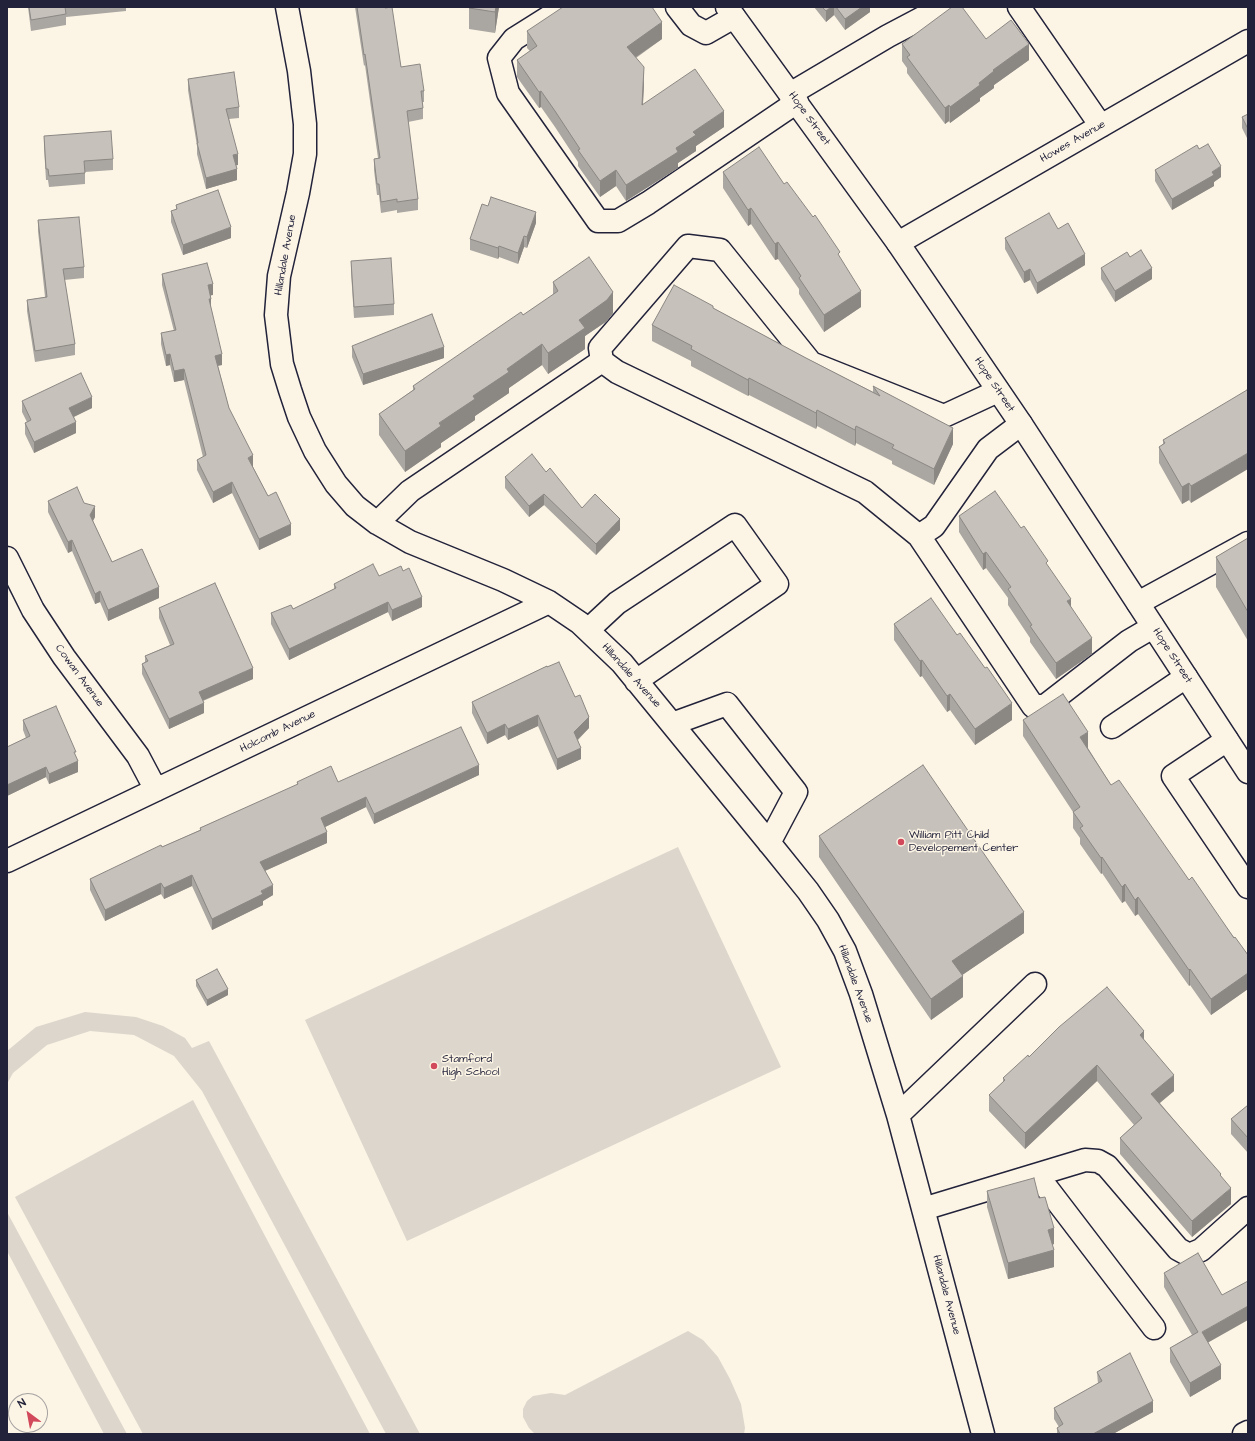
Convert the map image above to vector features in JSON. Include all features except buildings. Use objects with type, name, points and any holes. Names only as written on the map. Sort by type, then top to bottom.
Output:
[{"type":"street","name":"Hillandale Avenue","points":[[287,7],[299,71],[305,124],[305,154],[279,276],[276,314],[282,364],[299,417],[315,451],[336,484],[355,506],[377,523],[410,542],[503,580],[549,602],[588,630],[622,663],[808,891],[828,920],[845,951],[861,994],[898,1115],[983,1434]]},
{"type":"street","points":[[565,7],[514,39],[499,58],[508,93],[598,221],[618,221],[648,203],[794,98],[888,36],[943,7]]},
{"type":"street","points":[[677,7],[691,25],[706,33],[730,12]]},
{"type":"street","points":[[1019,7],[1101,126]]},
{"type":"street","name":"Hope Street","points":[[730,12],[898,243],[1021,424],[1248,772]]},
{"type":"street","name":"Howes Avenue","points":[[898,243],[1248,41]]},
{"type":"street","points":[[998,391],[944,416],[811,363],[720,250],[688,246],[600,348],[602,361],[617,372],[866,492],[919,536],[1032,706],[1045,706],[1129,641],[1153,626]]},
{"type":"street","points":[[377,523],[410,491],[602,361]]},
{"type":"street","points":[[919,536],[934,526],[988,449],[1021,424]]},
{"type":"street","points":[[588,630],[617,603],[736,525],[777,584],[636,681]]},
{"type":"street","points":[[1138,603],[1248,543]]},
{"type":"street","name":"Cowan Avenue","points":[[7,558],[33,610],[64,657],[138,756],[156,790]]},
{"type":"street","name":"Holcomb Avenue","points":[[7,861],[549,602]]},
{"type":"street","points":[[1112,726],[1186,677]]},
{"type":"street","points":[[672,724],[727,704],[796,792],[769,843]]},
{"type":"street","points":[[1227,740],[1173,776],[1248,887]]},
{"type":"street","points":[[898,1115],[1035,984]]},
{"type":"street","points":[[923,1209],[1086,1160],[1098,1161],[1107,1166],[1178,1249],[1189,1255],[1201,1250],[1248,1208]]},
{"type":"street","points":[[1037,1175],[1154,1328]]},
{"type":"street","points":[[1244,1434],[1248,1432]]},
{"type":"shaded area","points":[[678,847],[781,1067],[407,1241],[305,1020]]},
{"type":"shaded area","points":[[85,1012],[136,1017],[163,1026],[185,1038],[192,1048],[209,1041],[420,1434],[386,1434],[202,1091],[174,1056],[134,1035],[90,1031],[47,1045],[13,1073],[7,1084],[7,1051],[36,1027]]},
{"type":"shaded area","points":[[193,1100],[370,1434],[143,1434],[15,1197]]},
{"type":"shaded area","points":[[7,1212],[127,1434],[104,1434],[7,1251]]},
{"type":"shaded area","points":[[688,1331],[703,1340],[718,1357],[730,1379],[741,1404],[745,1428],[744,1434],[535,1434],[529,1428],[523,1417],[523,1409],[527,1401],[533,1396],[551,1393],[565,1395]]},
{"type":"place","name":"William Pitt Child Developement Center","points":[[901,842]]},
{"type":"place","name":"Stamford High School","points":[[434,1066]]}]
